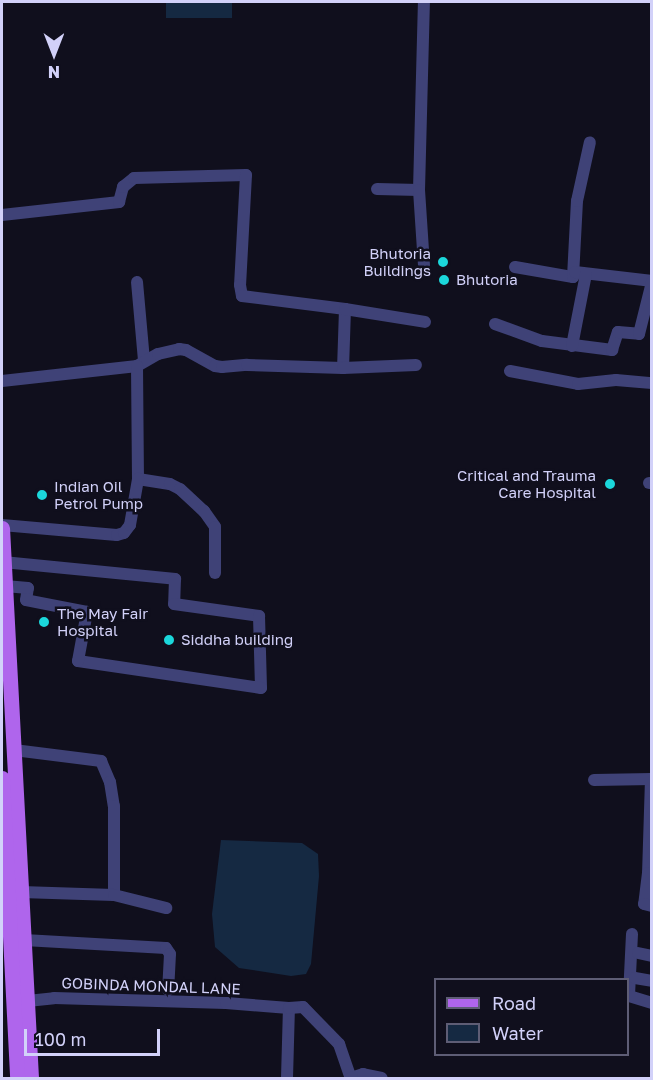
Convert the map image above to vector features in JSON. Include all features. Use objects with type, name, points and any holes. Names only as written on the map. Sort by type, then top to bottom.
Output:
[{"type":"main road","points":[[2,526],[24,940],[16,1078]]},
{"type":"main road","points":[[2,778],[3,831],[20,1002],[32,1078]]},
{"type":"street","points":[[424,2],[419,190],[424,265]]},
{"type":"street","points":[[572,346],[581,273],[577,201],[590,142]]},
{"type":"street","points":[[2,214],[120,202],[123,187],[134,178],[246,175],[240,285],[242,296],[425,322]]},
{"type":"street","points":[[377,189],[419,190]]},
{"type":"street","points":[[495,324],[542,340],[612,350],[618,332],[639,334],[651,282],[581,273],[568,278],[515,267]]},
{"type":"street","points":[[2,526],[117,535],[124,533],[130,525],[138,479],[140,363],[137,282]]},
{"type":"street","points":[[342,368],[345,309]]},
{"type":"street","points":[[2,381],[140,363],[158,354],[179,349],[186,350],[215,366],[247,364],[342,368],[416,365]]},
{"type":"street","points":[[510,371],[578,384],[616,380],[651,383]]},
{"type":"street","points":[[138,479],[170,484],[180,489],[204,511],[215,527],[215,573]]},
{"type":"street","points":[[3,562],[175,579],[174,604],[259,616],[261,688],[78,661],[87,612],[26,600],[28,588],[4,592]]},
{"type":"street","points":[[14,750],[101,761],[110,782],[114,806],[114,895]]},
{"type":"street","points":[[594,780],[651,779],[648,873],[644,904],[651,906]]},
{"type":"street","points":[[21,892],[114,895],[166,908]]},
{"type":"street","points":[[629,980],[632,934]]},
{"type":"street","points":[[24,940],[166,948],[170,954],[168,990]]},
{"type":"street","points":[[638,953],[651,956]]},
{"type":"street","points":[[635,978],[651,981]]},
{"type":"street","points":[[629,996],[651,1003]]},
{"type":"street","name":"GOBINDA MONDAL LANE","points":[[20,1002],[54,998],[303,1007],[339,1044],[351,1078]]},
{"type":"street","points":[[287,1078],[289,1008]]},
{"type":"street","points":[[351,1078],[363,1074],[382,1078]]},
{"type":"water","points":[[166,2],[232,2],[232,18],[166,18]]},
{"type":"water","points":[[221,840],[302,843],[318,854],[319,876],[311,964],[306,974],[291,976],[239,968],[215,947],[212,914]]},
{"type":"place","name":"Bhutoria Buildings","points":[[443,262]]},
{"type":"place","name":"Bhutoria","points":[[444,280]]},
{"type":"place","name":"Critical and Trauma Care Hospital","points":[[610,484]]},
{"type":"place","name":"Indian Oil Petrol Pump","points":[[42,495]]},
{"type":"place","name":"The May Fair Hospital","points":[[44,622]]},
{"type":"place","name":"Siddha building","points":[[169,640]]}]
